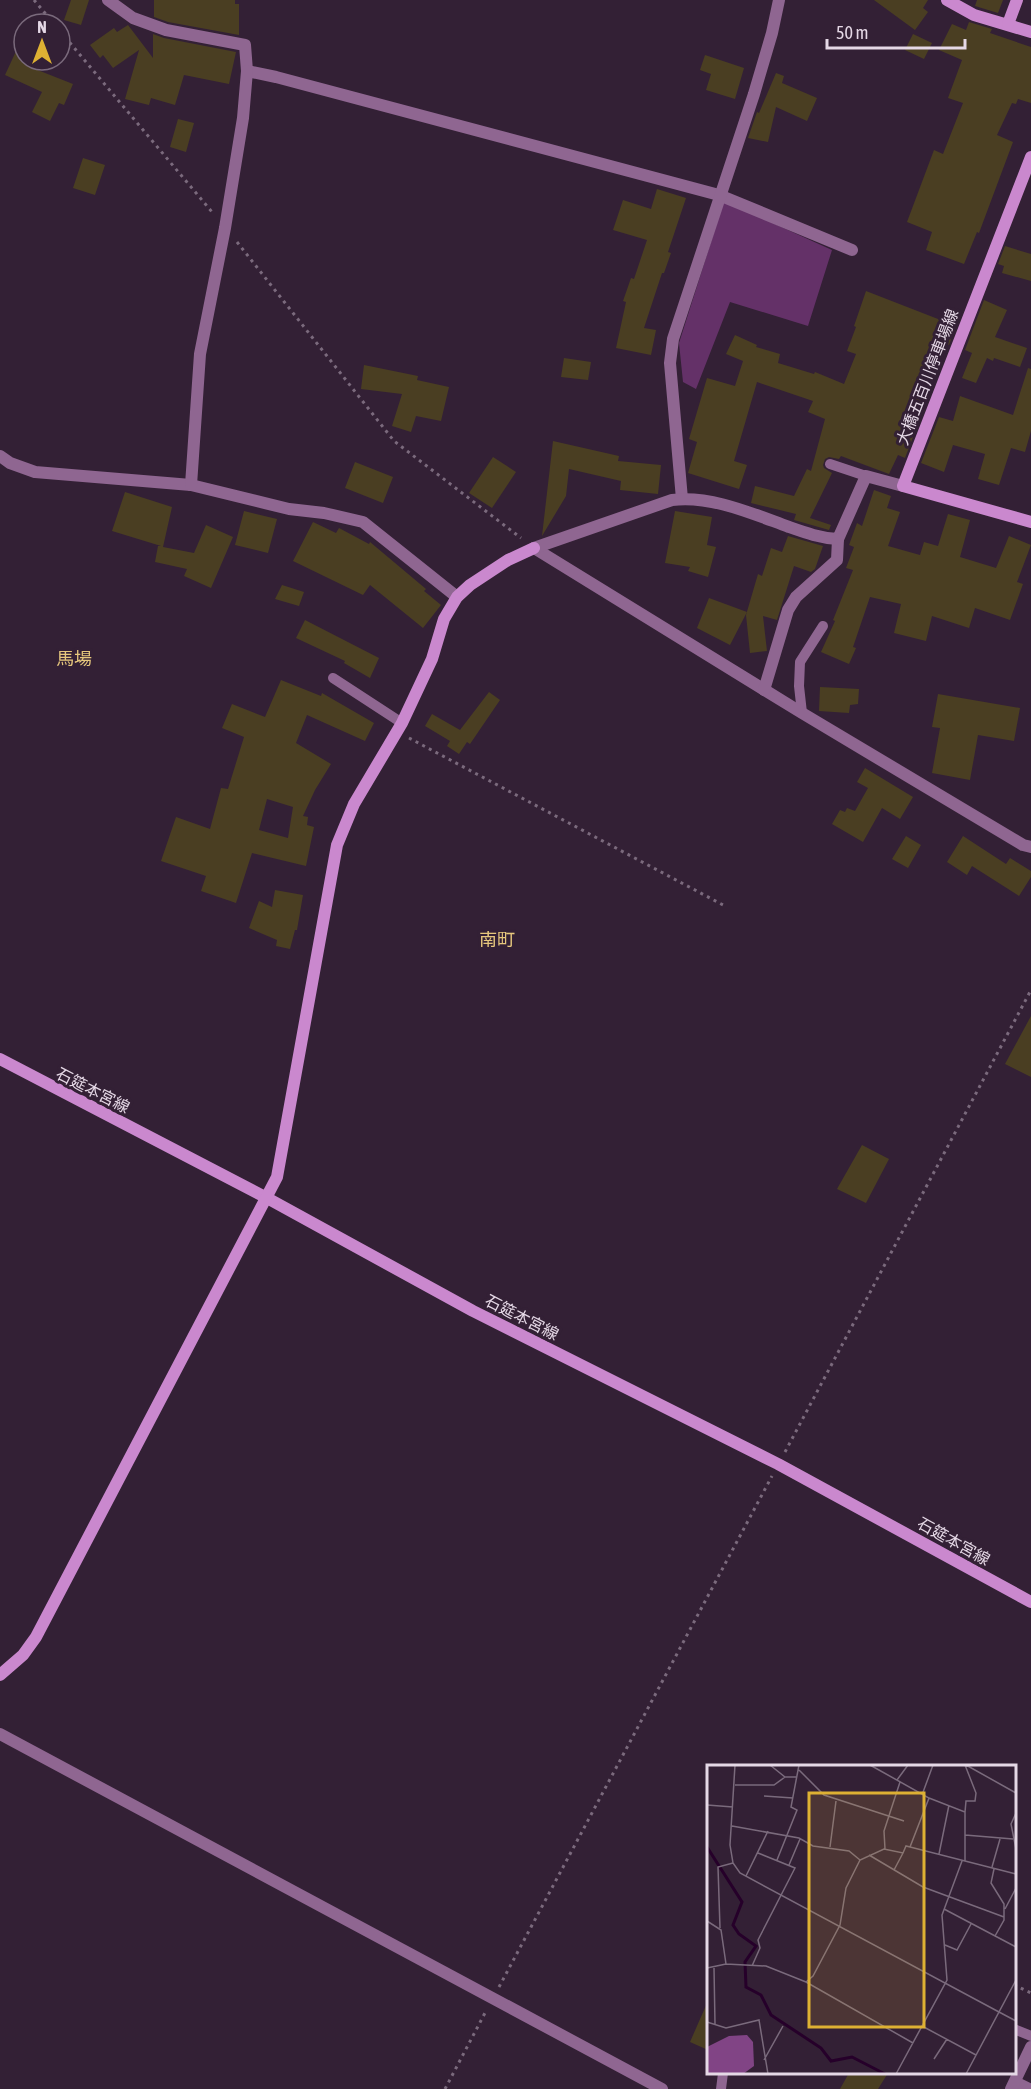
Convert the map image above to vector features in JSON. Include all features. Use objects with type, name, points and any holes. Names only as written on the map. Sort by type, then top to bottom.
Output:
[{"type":"main road","points":[[947,0],[974,15],[1031,32]]},
{"type":"main road","points":[[1008,24],[1017,0]]},
{"type":"main road","name":"大橋五百川停車場線","points":[[903,486],[1031,157]]},
{"type":"main road","points":[[903,486],[1031,522]]},
{"type":"main road","points":[[0,1675],[23,1655],[36,1637],[277,1177],[336,845],[354,804],[399,727],[432,659],[444,620],[457,597],[508,560],[534,549]]},
{"type":"main road","name":"石筵本宮線","points":[[0,1059],[267,1198],[473,1311],[778,1464],[1031,1602]]},
{"type":"street","points":[[108,0],[133,18],[166,30],[245,45],[247,71],[243,118],[225,228],[200,354],[191,485]]},
{"type":"street","points":[[682,499],[670,363],[673,339],[754,94],[779,0]]},
{"type":"street","points":[[247,71],[719,195],[852,250]]},
{"type":"street","points":[[0,456],[10,463],[35,472],[191,485],[289,509],[324,513],[363,522],[457,597]]},
{"type":"street","points":[[764,690],[788,610],[796,597],[837,560],[838,539],[866,476],[903,486]]},
{"type":"street","points":[[534,549],[672,500],[682,499],[701,500],[747,512],[822,538],[838,539]]},
{"type":"street","points":[[534,549],[802,713],[1013,839],[1031,847]]},
{"type":"street","points":[[0,1734],[662,2089]]},
{"type":"street","points":[[1029,2089],[1013,2085],[1031,2047]]},
{"type":"lane","points":[[830,464],[866,476]]},
{"type":"lane","points":[[802,713],[800,662],[823,627]]},
{"type":"lane","points":[[333,678],[399,727]]},
{"type":"lane","points":[[1016,2030],[1031,2036]]},
{"type":"lane","points":[[721,2089],[723,2074]]},
{"type":"path","points":[[34,0],[44,12]]},
{"type":"path","points":[[72,45],[225,228],[394,441],[534,549]]},
{"type":"path","points":[[399,727],[724,906]]},
{"type":"path","points":[[445,2089],[1031,990]]},
{"type":"path","points":[[1016,1986],[1031,1993]]},
{"type":"shaded area","points":[[724,201],[832,250],[808,326],[730,302],[696,389],[683,382],[679,343]]},
{"type":"building","points":[[71,0],[89,0],[81,25],[72,22],[72,12],[67,12]]},
{"type":"building","points":[[154,0],[235,0],[235,4],[239,4],[239,35],[168,22],[154,17]]},
{"type":"building","points":[[874,0],[928,0],[923,8],[928,12],[915,30]]},
{"type":"building","points":[[977,0],[1003,0],[998,13],[975,6]]},
{"type":"building","points":[[969,22],[992,29],[990,33],[1031,47],[1031,103],[1018,99],[1016,104],[1012,103],[997,135],[1013,142],[979,233],[977,232],[964,264],[926,250],[932,232],[907,222],[934,150],[943,154],[963,103],[948,98],[962,60],[939,50],[952,24],[966,30]]},
{"type":"building","points":[[128,25],[153,58],[153,34],[236,52],[229,84],[184,75],[175,105],[151,98],[149,105],[125,99],[139,50],[113,68],[103,55],[100,58],[90,45],[114,28],[117,32]]},
{"type":"building","points":[[913,34],[932,43],[924,59],[905,50]]},
{"type":"building","points":[[705,55],[744,68],[735,99],[706,90],[711,74],[700,70]]},
{"type":"building","points":[[12,60],[12,72],[43,72],[73,84],[64,105],[59,103],[50,121],[32,112],[42,92],[5,75]]},
{"type":"building","points":[[776,73],[784,76],[782,83],[817,98],[807,121],[776,107],[768,142],[748,138],[757,112],[759,113]]},
{"type":"building","points":[[178,119],[194,123],[186,152],[170,147]]},
{"type":"building","points":[[83,158],[105,165],[95,195],[73,188]]},
{"type":"building","points":[[657,189],[686,198],[668,252],[671,253],[644,328],[656,330],[651,355],[616,348],[626,302],[623,301],[631,278],[634,279],[647,240],[613,230],[623,200],[651,209]]},
{"type":"building","points":[[1005,246],[1031,254],[1031,281],[1002,273],[1004,266],[998,264]]},
{"type":"building","points":[[866,291],[956,326],[949,345],[943,342],[918,409],[923,411],[905,458],[898,455],[889,474],[841,456],[839,459],[829,457],[825,459],[824,468],[832,473],[810,518],[831,525],[829,530],[794,520],[796,514],[751,503],[755,486],[794,496],[807,469],[811,471],[825,419],[808,412],[813,401],[757,382],[734,461],[747,465],[739,489],[688,473],[697,442],[689,439],[707,378],[735,386],[743,361],[726,354],[735,335],[757,345],[756,347],[780,354],[778,363],[814,374],[815,372],[844,384],[856,354],[847,351]]},
{"type":"building","points":[[984,300],[1007,310],[995,337],[1027,348],[1020,367],[994,358],[993,361],[987,358],[976,383],[962,378],[972,353],[965,350]]},
{"type":"building","points":[[564,358],[591,362],[588,380],[561,377]]},
{"type":"building","points":[[364,365],[418,376],[417,380],[449,387],[441,421],[416,416],[411,432],[392,426],[402,394],[361,389]]},
{"type":"building","points":[[1028,368],[1031,369],[1031,431],[1025,452],[1011,448],[999,485],[978,479],[985,454],[953,445],[944,472],[921,463],[939,417],[953,421],[960,396],[1013,415]]},
{"type":"building","points":[[553,441],[619,456],[618,461],[661,465],[658,494],[620,490],[621,481],[569,469],[566,496],[542,536]]},
{"type":"building","points":[[493,457],[516,472],[492,508],[469,493]]},
{"type":"building","points":[[355,462],[393,477],[383,503],[345,488]]},
{"type":"building","points":[[874,490],[891,496],[887,508],[900,512],[888,546],[920,555],[924,542],[938,546],[948,514],[970,520],[960,557],[996,568],[1009,536],[1031,545],[1017,582],[1023,584],[1010,620],[975,608],[969,628],[932,616],[926,641],[894,633],[901,604],[870,597],[853,647],[856,648],[849,664],[821,652],[853,570],[846,568],[854,547],[849,545],[857,523],[862,526]]},
{"type":"building","points":[[125,492],[172,507],[163,547],[194,553],[206,525],[233,537],[211,588],[184,576],[187,569],[155,562],[158,546],[161,546],[112,531]]},
{"type":"building","points":[[244,511],[277,519],[268,553],[235,545]]},
{"type":"building","points":[[675,511],[712,517],[707,545],[716,547],[708,577],[688,571],[690,567],[665,563]]},
{"type":"building","points":[[313,522],[336,533],[339,528],[369,544],[370,542],[426,589],[424,591],[441,605],[423,628],[370,585],[363,595],[293,561]]},
{"type":"building","points":[[788,536],[823,546],[815,569],[811,572],[794,566],[777,620],[763,616],[767,651],[750,653],[746,615],[758,574],[762,576],[771,548],[782,552]]},
{"type":"building","points":[[282,585],[304,592],[299,606],[275,599]]},
{"type":"building","points":[[709,598],[747,612],[730,645],[697,628]]},
{"type":"building","points":[[305,620],[379,658],[370,678],[344,663],[345,661],[296,638]]},
{"type":"building","points":[[281,680],[321,696],[322,693],[374,723],[365,741],[307,715],[296,743],[331,764],[303,816],[308,817],[307,825],[314,827],[306,866],[252,853],[236,903],[201,891],[206,876],[161,861],[176,817],[210,829],[221,788],[228,789],[244,737],[222,728],[232,704],[265,717]],"holes":[[[267,799],[293,807],[288,838],[259,830]]]},
{"type":"building","points":[[820,687],[859,689],[858,704],[850,705],[849,713],[819,711]]},
{"type":"building","points":[[489,692],[500,700],[470,744],[467,742],[459,754],[447,746],[450,741],[425,726],[432,714],[460,730]]},
{"type":"building","points":[[938,694],[1020,708],[1014,741],[978,735],[970,780],[932,773],[940,728],[932,727]]},
{"type":"building","points":[[865,768],[913,797],[900,819],[882,808],[863,842],[832,824],[840,810],[845,812],[847,808],[855,811],[868,788],[857,782]]},
{"type":"building","points":[[906,836],[921,845],[908,868],[892,859]]},
{"type":"building","points":[[963,836],[1006,864],[1010,858],[1031,871],[1031,877],[1019,896],[972,866],[967,875],[947,862]]},
{"type":"building","points":[[275,890],[303,895],[297,930],[295,930],[290,949],[276,946],[277,940],[249,928],[259,901],[272,907]]},
{"type":"building","points":[[1031,1016],[1031,1077],[1005,1064]]},
{"type":"building","points":[[862,1145],[889,1159],[866,1203],[837,1189]]},
{"type":"building","points":[[707,2003],[707,2050],[690,2042]]},
{"type":"building","points":[[848,2074],[887,2074],[878,2089],[840,2089]]},
{"type":"district","name":"馬場","points":[[74,659]]},
{"type":"district","name":"南町","points":[[497,940]]}]
